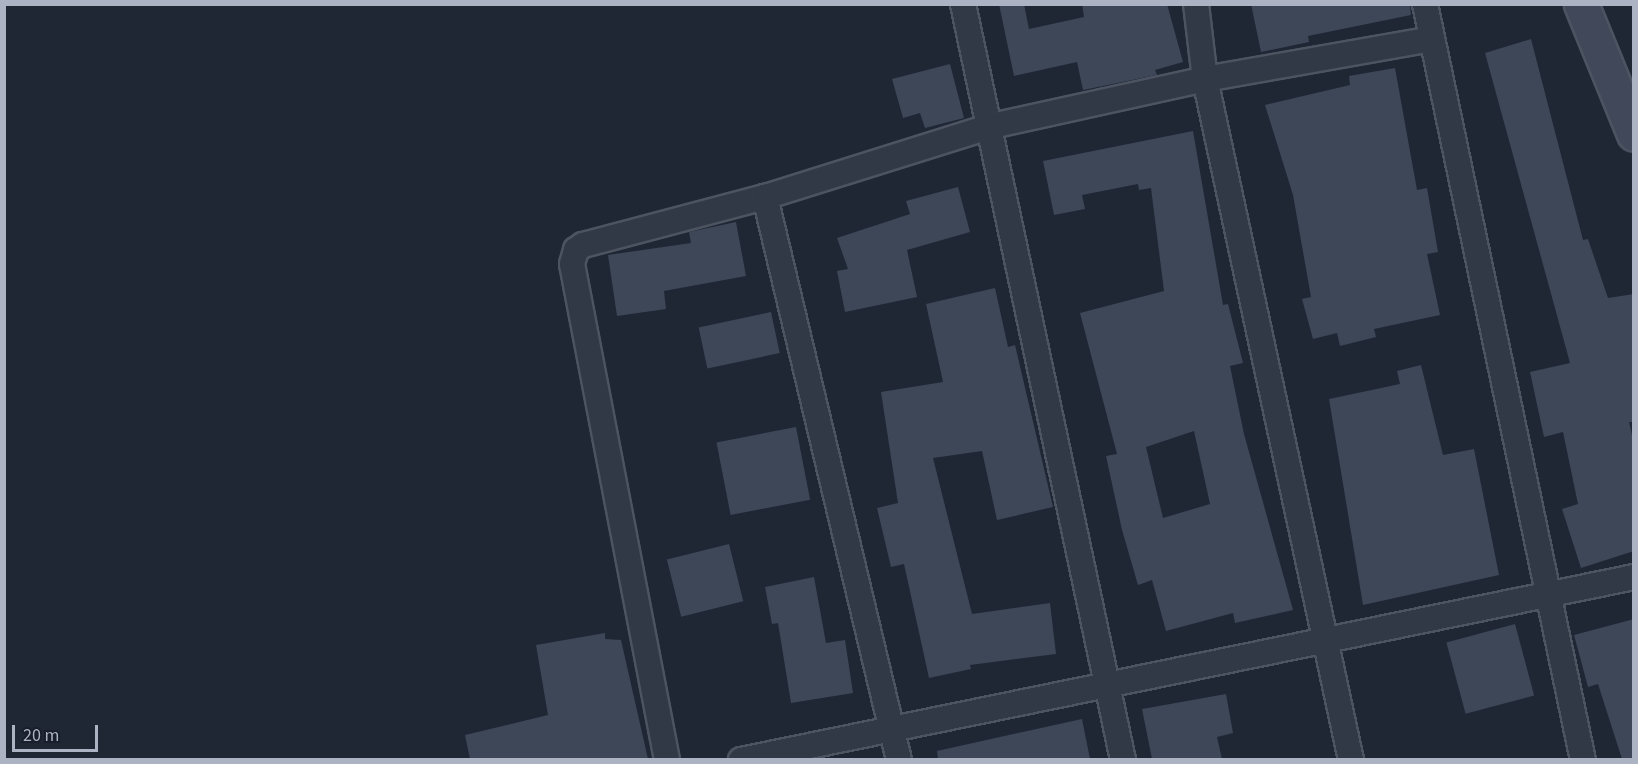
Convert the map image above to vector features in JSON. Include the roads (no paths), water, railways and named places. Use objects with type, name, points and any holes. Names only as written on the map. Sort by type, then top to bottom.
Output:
[{"type":"main road","points":[[1581,4],[1634,134]]},
{"type":"street","points":[[963,4],[992,126],[1123,759]]},
{"type":"street","points":[[1196,4],[1205,79],[1328,637],[1352,759]]},
{"type":"street","points":[[1425,4],[1546,592],[1583,759]]},
{"type":"street","points":[[667,759],[572,264],[576,250],[584,245],[765,197],[992,126],[1205,79],[1432,39]]},
{"type":"street","points":[[765,197],[899,759]]},
{"type":"street","points":[[741,759],[1546,592],[1634,577]]}]
